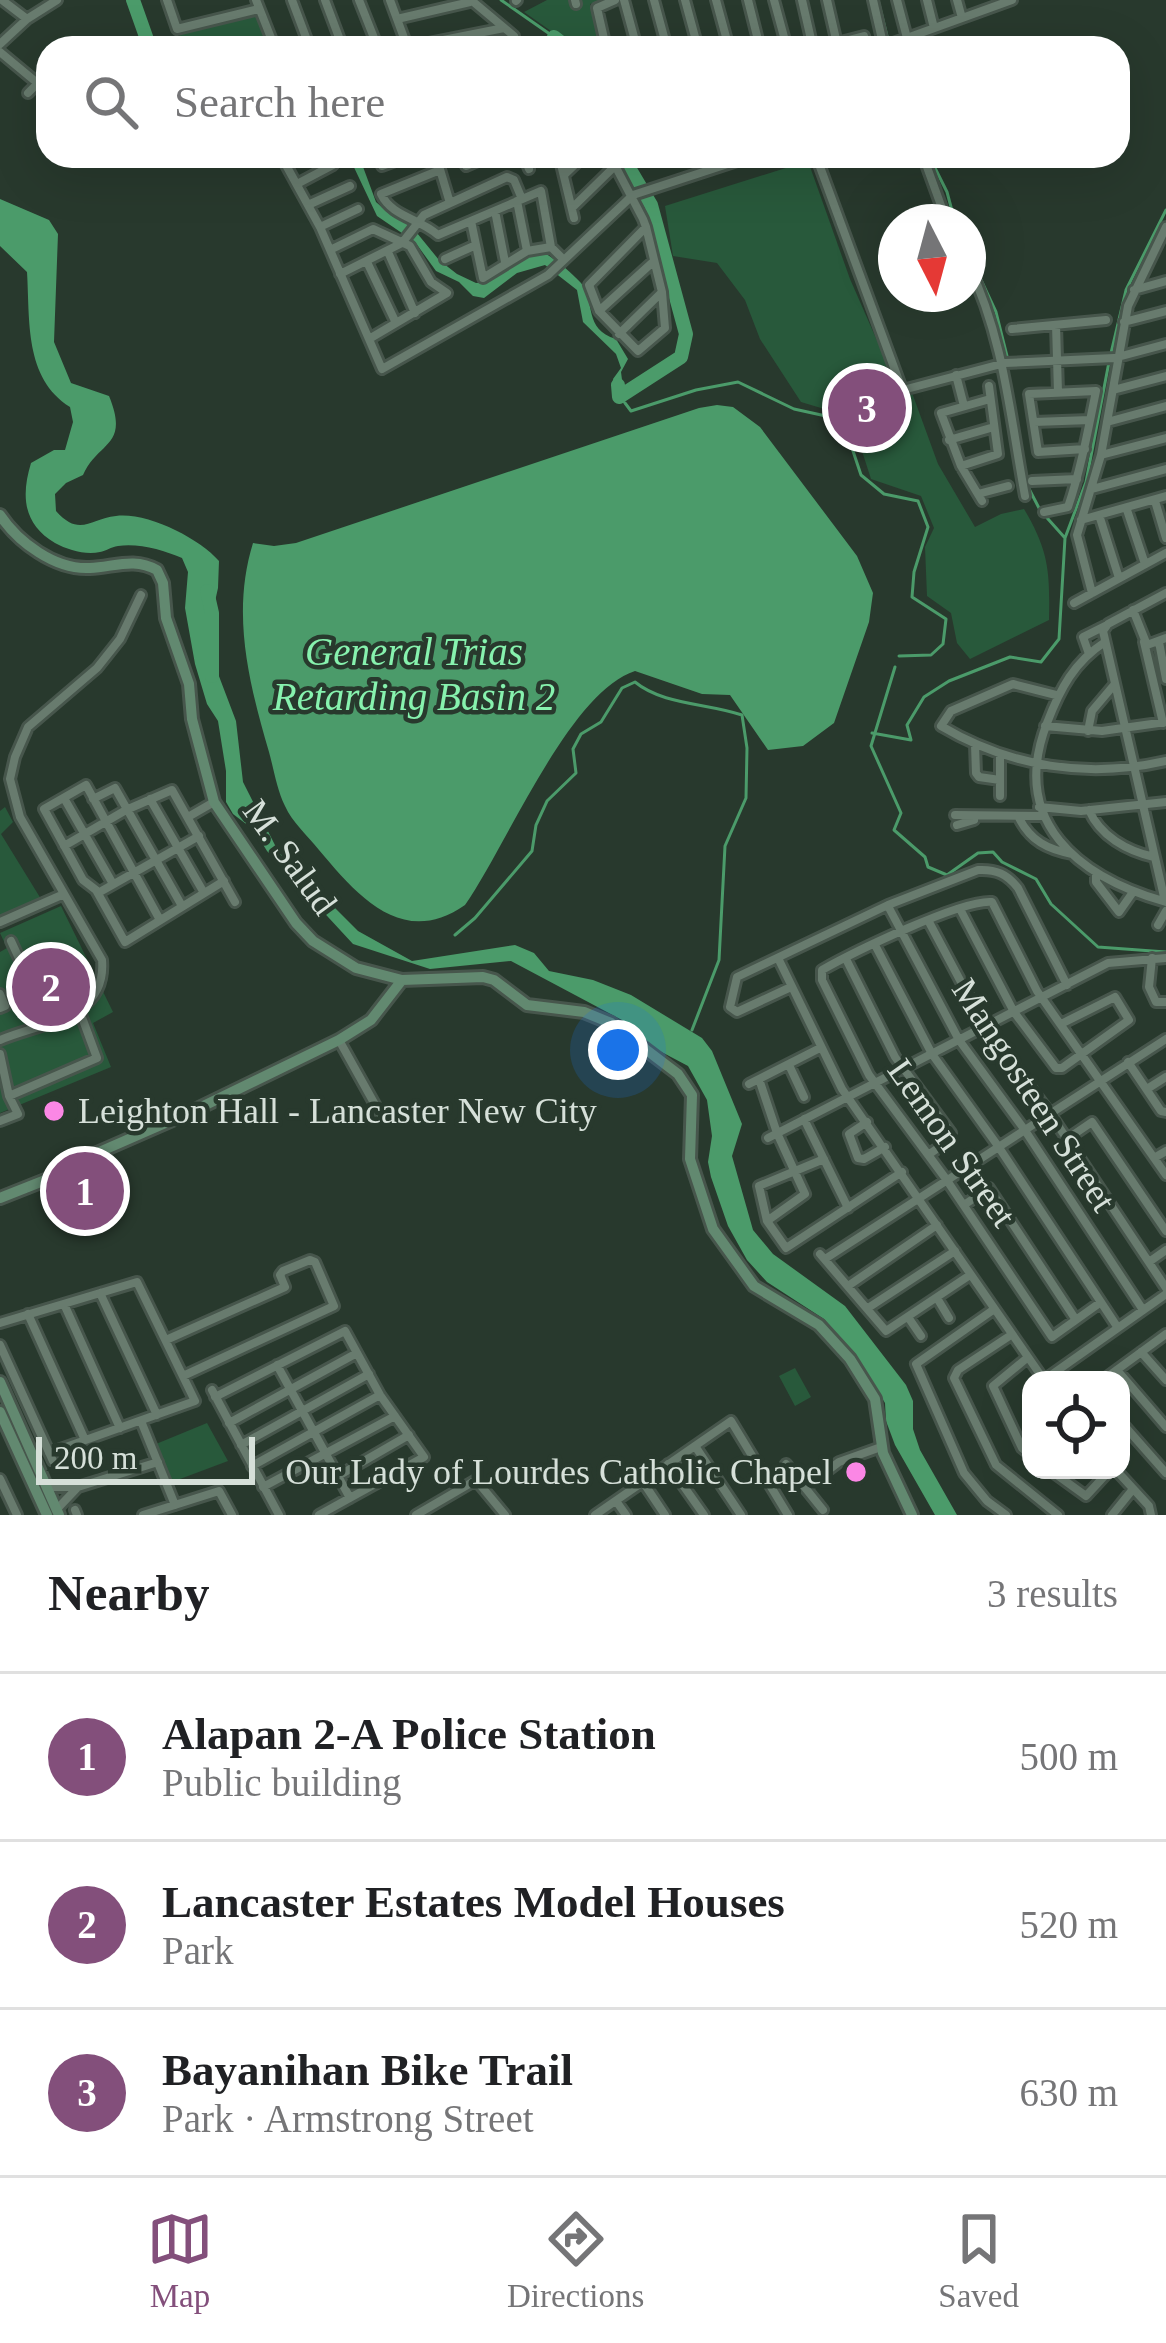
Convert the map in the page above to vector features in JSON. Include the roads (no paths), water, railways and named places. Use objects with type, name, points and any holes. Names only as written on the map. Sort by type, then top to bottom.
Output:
[{"type":"street","points":[[2,0],[27,19]]},
{"type":"street","points":[[36,81],[0,48],[27,19],[57,0]]},
{"type":"street","points":[[167,0],[177,29],[258,4],[270,36]]},
{"type":"street","points":[[292,0],[306,36]]},
{"type":"street","points":[[325,0],[338,36]]},
{"type":"street","points":[[359,0],[373,36]]},
{"type":"street","points":[[390,0],[402,36]]},
{"type":"street","points":[[603,36],[597,8],[615,0]]},
{"type":"street","points":[[624,0],[634,36]]},
{"type":"street","points":[[654,0],[664,36]]},
{"type":"street","points":[[685,0],[695,36]]},
{"type":"street","points":[[716,0],[726,36]]},
{"type":"street","points":[[748,0],[757,36]]},
{"type":"street","points":[[774,0],[784,36]]},
{"type":"street","points":[[802,0],[810,36]]},
{"type":"street","points":[[827,0],[835,36]]},
{"type":"street","points":[[873,0],[886,36]]},
{"type":"street","points":[[897,0],[906,36]]},
{"type":"street","points":[[927,0],[934,28]]},
{"type":"street","points":[[957,0],[962,18]]},
{"type":"street","points":[[912,36],[988,4],[1012,0]]},
{"type":"street","points":[[397,19],[471,1],[514,36]]},
{"type":"street","points":[[462,36],[504,28]]},
{"type":"street","points":[[28,93],[36,85]]},
{"type":"street","points":[[288,168],[320,227],[382,369],[548,275],[634,195],[703,168]]},
{"type":"street","points":[[297,184],[327,168]]},
{"type":"street","points":[[563,168],[573,213],[607,168]]},
{"type":"street","points":[[565,174],[571,168]]},
{"type":"street","points":[[618,168],[646,226],[662,292],[662,331],[638,351],[599,311],[591,281],[646,226]]},
{"type":"street","points":[[820,168],[900,390],[1003,364],[1112,358],[1166,344]]},
{"type":"street","points":[[927,168],[940,204]]},
{"type":"street","points":[[450,203],[440,170],[380,194],[391,209],[438,235],[541,190],[551,247],[562,261]]},
{"type":"street","points":[[340,274],[388,251],[450,203],[512,177],[527,251]]},
{"type":"street","points":[[308,205],[350,186]]},
{"type":"street","points":[[320,227],[358,209]]},
{"type":"street","points":[[495,211],[505,262]]},
{"type":"street","points":[[471,221],[483,278],[527,251],[551,247]]},
{"type":"street","points":[[1092,593],[1076,546],[1101,455],[1113,390],[1112,358],[1134,290],[1166,226]]},
{"type":"street","points":[[330,250],[373,229],[405,240],[431,281],[447,293],[369,339]]},
{"type":"street","points":[[445,259],[476,245]]},
{"type":"street","points":[[388,251],[416,313]]},
{"type":"street","points":[[1150,256],[1166,251]]},
{"type":"street","points":[[599,311],[654,261]]},
{"type":"street","points":[[367,262],[396,323]]},
{"type":"street","points":[[1134,290],[1166,281]]},
{"type":"street","points":[[619,334],[662,292]]},
{"type":"street","points":[[986,304],[1003,364],[1025,496]]},
{"type":"street","points":[[1124,322],[1166,311]]},
{"type":"street","points":[[1012,329],[1106,320]]},
{"type":"street","points":[[1056,325],[1058,392]]},
{"type":"street","points":[[956,375],[964,406]]},
{"type":"street","points":[[1113,390],[1166,376]]},
{"type":"street","points":[[961,466],[998,454],[988,386]]},
{"type":"street","points":[[1044,512],[1066,510],[1078,479],[1085,449],[1096,391],[1029,394],[1038,452],[1085,449]]},
{"type":"street","points":[[990,399],[942,412],[949,440],[980,498],[1008,486]]},
{"type":"street","points":[[1107,422],[1166,406]]},
{"type":"street","points":[[1034,422],[1090,420]]},
{"type":"street","points":[[949,440],[994,427]]},
{"type":"street","points":[[1101,455],[1166,437]]},
{"type":"street","points":[[1092,489],[1166,469]]},
{"type":"street","points":[[1032,481],[1078,479]]},
{"type":"street","points":[[1081,520],[1166,496]]},
{"type":"street","points":[[1155,502],[1166,538]]},
{"type":"street","points":[[1127,510],[1144,565]]},
{"type":"street","name":"M. Salud","points":[[0,515],[15,537],[68,564],[92,568],[131,562],[157,570],[166,618],[189,684],[192,719],[214,802],[313,941],[356,968],[402,980],[494,980],[527,1005],[584,1012],[611,1023],[642,1050],[671,1066],[692,1095],[690,1159],[712,1229],[754,1286],[819,1325],[850,1359],[875,1399],[881,1447],[913,1515]]},
{"type":"street","points":[[1100,518],[1119,578]]},
{"type":"street","points":[[1074,603],[1166,553]]},
{"type":"street","points":[[1088,654],[1084,637],[1166,592]]},
{"type":"street","points":[[1,1038],[80,1012],[94,1000],[102,960],[13,799],[10,779],[28,727],[84,680],[120,639],[141,596]]},
{"type":"street","points":[[1045,726],[1088,731],[1165,723],[1133,610]]},
{"type":"street","points":[[1107,626],[1103,631],[1123,730],[1166,905],[1157,925]]},
{"type":"street","points":[[1144,642],[1162,640],[1166,679]]},
{"type":"street","points":[[1105,642],[1088,654],[1057,695],[1045,726],[1034,764],[1041,812],[1073,855],[1096,873],[1166,905]]},
{"type":"street","points":[[1057,695],[1013,684],[944,717],[941,726],[975,745],[1034,764],[1095,770],[1166,761]]},
{"type":"street","points":[[1088,731],[1091,711],[1114,685]]},
{"type":"street","points":[[975,745],[976,773],[1000,780]]},
{"type":"street","points":[[1000,754],[1000,796]]},
{"type":"street","points":[[160,920],[86,785],[44,809],[124,942],[224,881]]},
{"type":"street","points":[[93,799],[115,788],[182,906]]},
{"type":"street","points":[[64,846],[172,790],[235,902]]},
{"type":"street","points":[[64,797],[113,884]]},
{"type":"street","points":[[151,799],[203,893]]},
{"type":"street","points":[[188,817],[214,802]]},
{"type":"street","points":[[956,820],[1166,802]]},
{"type":"street","points":[[1089,810],[1100,829],[1119,844],[1154,857]]},
{"type":"street","points":[[1018,818],[1029,836],[1052,850],[1073,855]]},
{"type":"street","points":[[98,893],[199,836]]},
{"type":"street","points":[[791,987],[732,1011],[735,980],[888,905],[978,870],[1000,872],[1018,888],[1067,985]]},
{"type":"street","points":[[1096,873],[1096,882],[1119,912],[1133,892]]},
{"type":"street","points":[[0,922],[64,894]]},
{"type":"street","points":[[928,1155],[951,1139],[952,1133],[904,1068],[846,958],[960,909],[992,902],[1043,997],[1166,1175]]},
{"type":"street","name":"Mangosteen Street","points":[[888,905],[959,1040],[1143,1310]]},
{"type":"street","points":[[960,909],[1014,1012],[1059,1069],[1128,1023],[1118,999],[1107,999],[1063,1023]]},
{"type":"street","points":[[929,921],[985,1027],[1049,1112],[1166,1291],[1057,1371]]},
{"type":"street","points":[[11,941],[48,1021]]},
{"type":"street","points":[[875,944],[932,1054],[1118,1328]]},
{"type":"street","points":[[778,958],[847,1097],[1037,1371]]},
{"type":"street","name":"Lemon Street","points":[[846,958],[820,973],[876,1082],[1052,1337],[1076,1320]]},
{"type":"street","points":[[1152,958],[1150,992],[1156,1002],[1166,1002]]},
{"type":"street","points":[[772,1135],[1108,964],[1166,958]]},
{"type":"street","points":[[0,1198],[339,1040],[370,1020],[402,980]]},
{"type":"street","points":[[0,994],[5,1006],[0,1008]]},
{"type":"street","points":[[9,1096],[99,1062],[80,1012]]},
{"type":"street","points":[[970,1275],[886,1331],[822,1256],[1166,1039]]},
{"type":"street","points":[[339,1040],[383,1119]]},
{"type":"street","points":[[749,1084],[820,1048]]},
{"type":"street","points":[[0,1054],[18,1114],[0,1121]]},
{"type":"street","points":[[1129,1062],[1166,1112]]},
{"type":"street","points":[[789,1064],[804,1097]]},
{"type":"street","points":[[1147,1089],[1166,1077]]},
{"type":"street","points":[[760,1079],[772,1135],[805,1195],[767,1221]]},
{"type":"street","points":[[804,1119],[848,1208]]},
{"type":"street","points":[[867,1122],[849,1134],[858,1158],[885,1147]]},
{"type":"street","points":[[1066,1139],[1092,1122],[1166,1231]]},
{"type":"street","points":[[1154,1158],[1166,1150]]},
{"type":"street","points":[[824,1159],[760,1186],[767,1221],[786,1248],[902,1172]]},
{"type":"street","points":[[964,1205],[989,1188],[1076,1320],[1101,1302]]},
{"type":"street","points":[[848,1286],[938,1225]]},
{"type":"street","points":[[1149,1262],[1166,1250]]},
{"type":"street","points":[[868,1308],[955,1251]]},
{"type":"street","points":[[166,1340],[285,1287],[281,1273],[313,1260],[334,1306],[183,1376]]},
{"type":"street","points":[[0,1323],[137,1282],[195,1401],[51,1457],[0,1345]]},
{"type":"street","points":[[100,1293],[157,1415]]},
{"type":"street","points":[[937,1298],[949,1318]]},
{"type":"street","points":[[64,1304],[120,1428]]},
{"type":"street","points":[[994,1310],[916,1364],[964,1473],[1006,1515]]},
{"type":"street","points":[[28,1314],[86,1441]]},
{"type":"street","points":[[908,1317],[921,1336]]},
{"type":"street","points":[[279,1515],[213,1393],[345,1331],[380,1395],[424,1457],[319,1515]]},
{"type":"street","points":[[1166,1334],[1117,1370],[1166,1426]]},
{"type":"street","points":[[1011,1335],[954,1373],[996,1465],[1058,1515]]},
{"type":"street","points":[[1141,1352],[1166,1380]]},
{"type":"street","points":[[229,1423],[357,1353]]},
{"type":"street","points":[[1022,1448],[993,1386],[1028,1358]]},
{"type":"street","points":[[277,1365],[350,1498]]},
{"type":"street","points":[[241,1444],[369,1374]]},
{"type":"street","points":[[0,1382],[54,1513]]},
{"type":"street","points":[[252,1466],[380,1395]]},
{"type":"street","points":[[0,1412],[54,1513]]},
{"type":"street","points":[[263,1487],[395,1415]]},
{"type":"street","points":[[141,1420],[175,1505]]},
{"type":"street","points":[[595,1515],[731,1421],[788,1515]]},
{"type":"street","points":[[1130,1433],[1166,1473]]},
{"type":"street","points":[[338,1476],[409,1436]]},
{"type":"street","points":[[695,1446],[741,1515]]},
{"type":"street","points":[[806,1487],[839,1462],[881,1447]]},
{"type":"street","points":[[47,1487],[78,1487],[158,1462]]},
{"type":"street","points":[[668,1464],[704,1515]]},
{"type":"street","points":[[786,1464],[824,1510]]},
{"type":"street","points":[[1062,1479],[1086,1496],[1104,1479]]},
{"type":"street","points":[[1122,1479],[1151,1513]]},
{"type":"street","points":[[0,1480],[16,1515]]},
{"type":"street","points":[[416,1515],[476,1480],[505,1515]]},
{"type":"street","points":[[643,1482],[665,1515]]},
{"type":"street","points":[[54,1513],[78,1487]]},
{"type":"street","points":[[1112,1515],[1133,1489]]},
{"type":"street","points":[[143,1515],[219,1491],[232,1515]]},
{"type":"street","points":[[616,1501],[626,1515]]},
{"type":"water","points":[[354,168],[363,168],[376,202],[408,222],[439,260],[476,283],[487,282],[516,261],[543,252],[581,283],[594,322],[616,339],[628,359],[621,372],[625,403],[619,403],[613,379],[621,368],[616,354],[583,322],[577,290],[545,265],[517,273],[484,298],[473,296],[459,282],[436,271],[415,242],[377,216]]},
{"type":"water","points":[[0,199],[49,220],[58,234],[54,342],[71,383],[109,396],[115,413],[110,442],[83,475],[55,494],[56,511],[79,525],[116,516],[157,522],[219,561],[206,642],[236,721],[243,782],[278,851],[358,931],[412,961],[515,945],[534,953],[549,971],[593,980],[631,995],[702,1038],[742,1124],[732,1156],[753,1230],[773,1254],[845,1306],[906,1385],[920,1450],[957,1515],[935,1515],[895,1445],[885,1403],[824,1319],[767,1282],[747,1260],[728,1226],[711,1177],[707,1100],[688,1066],[654,1048],[622,1020],[511,961],[430,969],[353,944],[267,851],[254,830],[233,814],[226,802],[218,721],[207,704],[195,664],[185,608],[188,572],[182,558],[134,545],[94,553],[60,546],[36,527],[27,508],[31,463],[54,450],[65,450],[73,422],[70,407],[55,395],[37,364],[27,272],[0,246]]},
{"type":"water","name":"General Trias Retarding Basin 2","points":[[717,405],[733,407],[760,427],[857,556],[873,593],[869,622],[834,723],[803,746],[768,750],[730,695],[702,694],[635,671],[610,685],[563,739],[465,905],[421,921],[401,919],[365,899],[292,818],[280,793],[245,648],[243,596],[253,543],[296,543]]},
{"type":"waterway","points":[[133,0],[146,36]]},
{"type":"waterway","points":[[501,0],[553,36]]},
{"type":"waterway","points":[[878,0],[887,36]]},
{"type":"waterway","points":[[618,385],[619,397],[681,357],[686,334],[651,205],[629,168]]},
{"type":"waterway","points":[[935,168],[950,204]]},
{"type":"waterway","points":[[1111,353],[1126,290],[1166,210]]},
{"type":"waterway","points":[[986,291],[1007,356]]},
{"type":"waterway","points":[[1065,538],[1086,482],[1109,362]]},
{"type":"waterway","points":[[625,403],[631,411],[738,382],[794,409],[835,418],[846,430],[861,475],[884,494],[918,501],[928,527],[914,572],[912,597],[946,619],[943,644],[931,655],[899,656]]},
{"type":"waterway","points":[[1011,387],[1022,456]]},
{"type":"waterway","points":[[872,733],[911,740],[907,725],[924,697],[949,681],[1010,657],[1041,662],[1059,639],[1065,538],[1040,510],[1026,483]]},
{"type":"waterway","points":[[207,591],[212,613],[212,676]]},
{"type":"waterway","points":[[895,667],[871,746],[901,813],[894,830],[925,857],[928,867],[947,875],[978,853],[993,852],[1002,862],[1036,879],[1051,904],[1098,947],[1166,952]]},
{"type":"waterway","points":[[455,935],[532,851],[536,825],[547,801],[576,773],[573,749],[581,734],[601,722],[622,688],[635,682],[672,699],[742,715],[746,798],[725,846],[719,960],[692,1030]]},
{"type":"place","name":"Bayanihan Bike Trail","points":[[867,408]]},
{"type":"place","name":"Lancaster Estates Model Houses","points":[[51,987]]},
{"type":"place","name":"Leighton Hall - Lancaster New City","points":[[54,1111]]},
{"type":"place","name":"Alapan 2-A Police Station","points":[[85,1191]]},
{"type":"place","name":"Our Lady of Lourdes Catholic Chapel","points":[[856,1472]]}]
